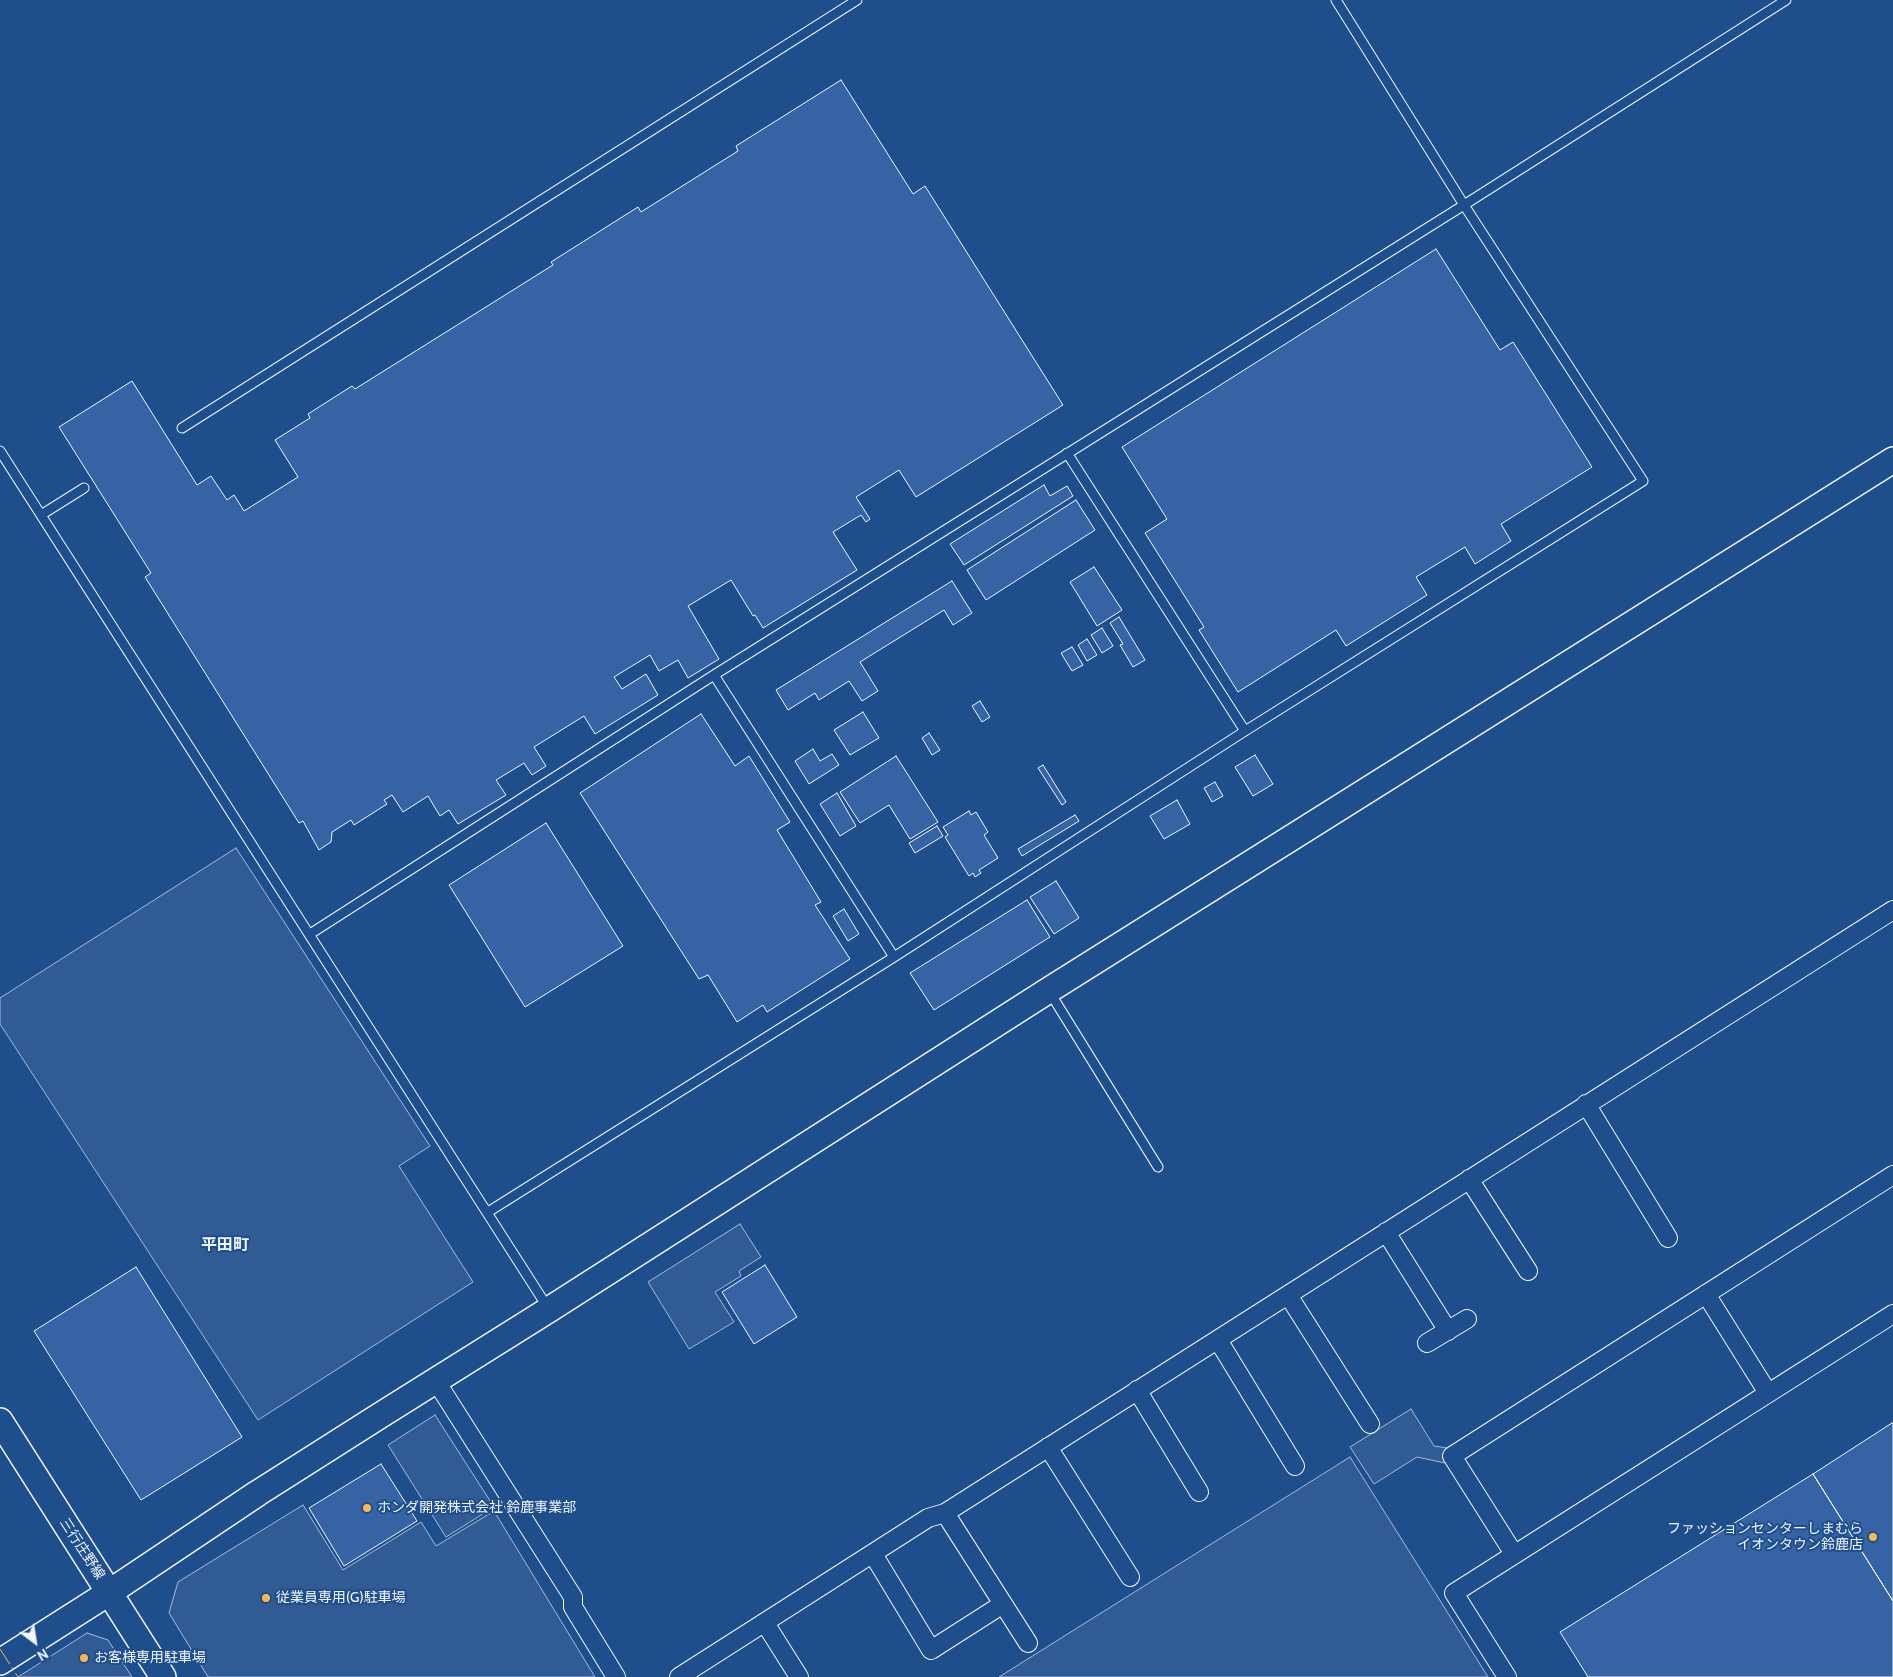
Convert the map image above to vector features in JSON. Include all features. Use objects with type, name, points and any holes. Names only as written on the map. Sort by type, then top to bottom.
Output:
[{"type":"street","points":[[0,1662],[110,1592],[258,1493],[1049,990],[1893,460]]},
{"type":"street","points":[[679,1677],[928,1518],[945,1513],[1893,910]]},
{"type":"street","points":[[1586,1104],[1668,1238]]},
{"type":"street","points":[[1514,1554],[1452,1456],[1893,1175]]},
{"type":"street","points":[[1469,1179],[1528,1271]]},
{"type":"street","points":[[1386,1232],[1448,1331]]},
{"type":"street","points":[[1706,1294],[1768,1392]]},
{"type":"street","points":[[1288,1295],[1370,1424]]},
{"type":"street","points":[[1507,1677],[1454,1593],[1893,1314]]},
{"type":"street","points":[[1427,1343],[1467,1319]]},
{"type":"street","points":[[1218,1340],[1295,1466]]},
{"type":"street","points":[[436,1381],[573,1597],[573,1607],[616,1677]]},
{"type":"street","points":[[1137,1390],[1199,1492]]},
{"type":"street","name":"三行庄野線","points":[[0,1421],[163,1677]]},
{"type":"street","points":[[1048,1447],[1130,1577]]},
{"type":"street","points":[[945,1513],[1028,1643]]},
{"type":"street","points":[[872,1554],[931,1650],[1003,1604]]},
{"type":"street","points":[[765,1623],[799,1677]]},
{"type":"lane","points":[[182,428],[857,0]]},
{"type":"lane","points":[[488,1212],[894,957],[1245,731],[1643,481],[1464,204],[1336,0]]},
{"type":"lane","points":[[310,934],[714,675],[1786,0]]},
{"type":"lane","points":[[0,451],[550,1309]]},
{"type":"lane","points":[[1068,453],[1245,731]]},
{"type":"lane","points":[[41,515],[84,488]]},
{"type":"lane","points":[[714,675],[894,957]]},
{"type":"lane","points":[[1049,990],[1158,1166]]},
{"type":"shaded area","points":[[236,848],[430,1146],[399,1166],[473,1282],[258,1420],[0,1024],[0,998]]},
{"type":"shaded area","points":[[740,1224],[761,1257],[739,1271],[741,1276],[715,1292],[734,1322],[689,1349],[648,1282]]},
{"type":"shaded area","points":[[1411,1409],[1434,1446],[1447,1448],[1445,1463],[1417,1457],[1374,1484],[1350,1447]]},
{"type":"shaded area","points":[[435,1415],[494,1507],[446,1537],[388,1445]]},
{"type":"shaded area","points":[[1350,1457],[1488,1677],[999,1677]]},
{"type":"shaded area","points":[[303,1505],[343,1570],[421,1522],[436,1546],[494,1511],[595,1677],[208,1677],[169,1613],[178,1582]]},
{"type":"shaded area","name":"お客様専用駐車場","points":[[87,1633],[108,1640],[132,1677],[18,1677]]},
{"type":"building","points":[[841,80],[913,194],[925,186],[1063,405],[916,497],[899,470],[856,497],[870,519],[866,522],[861,515],[833,532],[857,570],[763,628],[755,615],[753,616],[731,580],[688,606],[719,659],[688,678],[678,660],[659,671],[650,655],[614,677],[622,689],[646,674],[658,695],[595,734],[584,716],[534,747],[546,766],[532,775],[524,763],[496,780],[506,795],[458,824],[449,810],[440,816],[428,796],[403,812],[392,795],[384,800],[387,804],[354,825],[351,820],[332,832],[331,842],[319,850],[303,821],[299,823],[145,577],[151,573],[59,427],[132,381],[197,485],[211,476],[227,500],[234,495],[244,511],[298,477],[275,440],[310,418],[308,414],[352,386],[355,389],[553,265],[551,262],[638,207],[641,212],[738,151],[736,146]]},
{"type":"building","points":[[1436,249],[1500,350],[1513,342],[1592,467],[1501,524],[1511,541],[1475,564],[1465,547],[1416,577],[1427,595],[1346,646],[1336,630],[1238,692],[1199,630],[1204,627],[1145,533],[1167,519],[1122,447]]},
{"type":"building","points":[[1044,485],[1050,496],[1067,486],[1073,496],[964,565],[950,544]]},
{"type":"building","points":[[1076,500],[1095,530],[986,600],[967,570]]},
{"type":"building","points":[[1094,567],[1122,610],[1097,626],[1070,582]]},
{"type":"building","points":[[952,581],[972,613],[953,625],[944,610],[860,662],[878,691],[862,701],[849,681],[819,700],[815,693],[788,710],[776,690]]},
{"type":"building","points":[[1119,617],[1145,660],[1133,667],[1120,645],[1123,644],[1110,623]]},
{"type":"building","points":[[1102,628],[1113,646],[1102,653],[1091,635]]},
{"type":"building","points":[[1087,639],[1097,655],[1087,661],[1078,645]]},
{"type":"building","points":[[1072,647],[1083,665],[1072,671],[1061,653]]},
{"type":"building","points":[[980,701],[990,717],[982,722],[972,706]]},
{"type":"building","points":[[863,712],[879,738],[850,755],[834,730]]},
{"type":"building","points":[[701,714],[735,766],[749,756],[790,822],[777,830],[821,902],[815,905],[850,959],[767,1012],[763,1005],[737,1022],[708,975],[699,979],[580,793]]},
{"type":"building","points":[[929,733],[940,750],[932,755],[922,738]]},
{"type":"building","points":[[813,749],[820,761],[832,754],[839,765],[809,784],[795,761]]},
{"type":"building","points":[[1255,755],[1273,784],[1253,796],[1235,767]]},
{"type":"building","points":[[896,756],[938,822],[910,839],[889,805],[860,823],[840,792]]},
{"type":"building","points":[[1043,765],[1066,802],[1062,805],[1038,768]]},
{"type":"building","points":[[1215,782],[1223,796],[1212,802],[1204,788]]},
{"type":"building","points":[[837,793],[856,826],[840,836],[820,804]]},
{"type":"building","points":[[1177,800],[1190,824],[1164,839],[1150,816]]},
{"type":"building","points":[[969,811],[971,815],[976,812],[988,832],[984,835],[998,858],[979,870],[981,873],[975,877],[973,873],[969,876],[945,837],[948,835],[943,827]]},
{"type":"building","points":[[1075,815],[1079,821],[1022,856],[1018,849]]},
{"type":"building","points":[[546,823],[623,946],[525,1007],[449,885]]},
{"type":"building","points":[[937,826],[943,836],[915,853],[909,843]]},
{"type":"building","points":[[1056,881],[1079,918],[1054,934],[1030,897]]},
{"type":"building","points":[[1027,900],[1050,937],[934,1010],[910,973]]},
{"type":"building","points":[[844,909],[859,934],[848,941],[833,916]]},
{"type":"building","points":[[765,1265],[797,1317],[754,1344],[722,1292]]},
{"type":"building","points":[[136,1267],[242,1437],[141,1500],[34,1331]]},
{"type":"building","name":"ファッションセンターしまむら イオンタウン鈴鹿店","points":[[1893,1424],[1893,1601],[1813,1474]]},
{"type":"building","points":[[381,1464],[417,1521],[344,1566],[309,1508]]},
{"type":"building","points":[[1813,1474],[1893,1601],[1893,1677],[1588,1677],[1560,1632]]},
{"type":"power","points":[[0,1649],[18,1677]]},
{"type":"place","name":"ホンダ開発株式会社 鈴鹿事業部","points":[[367,1508]]},
{"type":"place","name":"ファッションセンターしまむら イオンタウン鈴鹿店","points":[[1873,1537]]},
{"type":"place","name":"従業員専用(G)駐車場","points":[[266,1598]]},
{"type":"place","name":"お客様専用駐車場","points":[[84,1658]]},
{"type":"district","name":"平田町","points":[[225,1245]]}]
